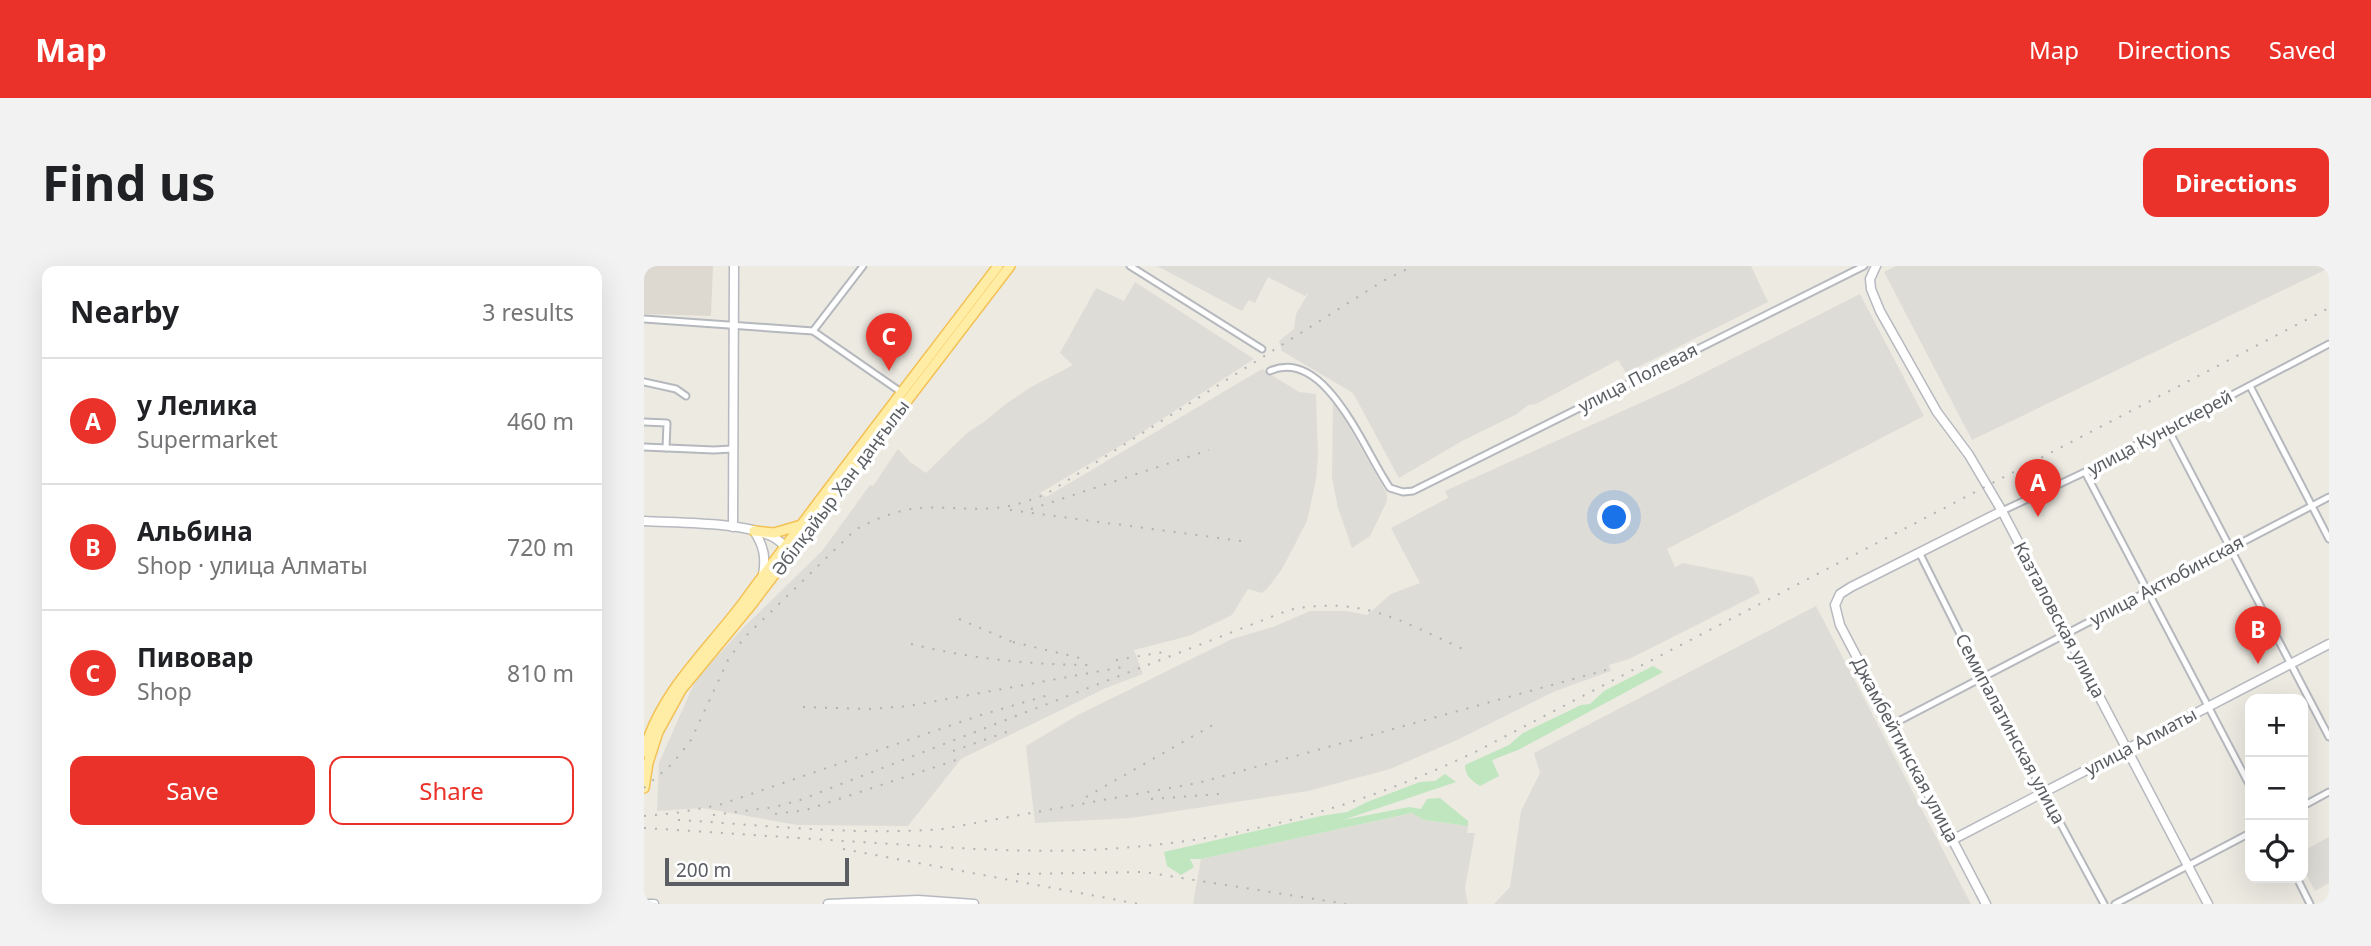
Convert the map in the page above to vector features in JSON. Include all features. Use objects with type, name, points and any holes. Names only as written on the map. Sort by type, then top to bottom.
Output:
[{"type":"main road","name":"Әбілқайыр Хан даңғылы","points":[[745,607],[792,552],[998,266]]},
{"type":"main road","name":"Әбілқайыр Хан даңғылы","points":[[745,607],[762,575],[784,545],[1010,266]]},
{"type":"main road","points":[[754,531],[774,533],[800,525]]},
{"type":"main road","points":[[644,752],[659,715],[675,686],[745,607]]},
{"type":"main road","points":[[644,788],[653,746],[665,717],[681,690],[745,607]]},
{"type":"street","points":[[733,527],[734,266]]},
{"type":"street","points":[[813,331],[863,266]]},
{"type":"street","points":[[1130,266],[1262,349]]},
{"type":"street","name":"улица Полевая","points":[[1270,371],[1281,367],[1297,368],[1323,385],[1337,398],[1390,488],[1403,492],[1413,491],[1864,266]]},
{"type":"street","name":"Казталовская улица","points":[[1876,266],[1870,279],[1880,311],[1937,412],[1969,455],[2002,511],[2208,904]]},
{"type":"street","points":[[644,319],[813,331],[905,396]]},
{"type":"street","name":"улица Куныскерей","points":[[1840,594],[2085,472],[2329,344]]},
{"type":"street","points":[[644,382],[676,389],[687,396]]},
{"type":"street","points":[[2250,386],[2329,540]]},
{"type":"street","points":[[644,422],[667,423],[666,448]]},
{"type":"street","points":[[2168,429],[2329,737]]},
{"type":"street","points":[[644,447],[732,449]]},
{"type":"street","points":[[2085,472],[2245,776]]},
{"type":"street","name":"улица Актюбинская","points":[[1893,724],[2329,496]]},
{"type":"street","points":[[644,521],[754,531],[771,536],[792,552]]},
{"type":"street","points":[[754,531],[765,559],[762,575]]},
{"type":"street","name":"Семипалатинская улица","points":[[1920,552],[1982,678],[2104,904]]},
{"type":"street","name":"Джамбейтинская улица","points":[[1840,594],[1835,605],[1836,616],[1986,904]]},
{"type":"street","name":"улица Алматы","points":[[1952,840],[2329,644]]},
{"type":"street","points":[[2308,803],[2329,792]]},
{"type":"street","points":[[2115,904],[2245,836]]},
{"type":"street","points":[[2300,883],[2310,904]]},
{"type":"street","points":[[828,904],[918,900],[974,904]]},
{"type":"street","points":[[644,904],[654,904]]},
{"type":"shaded area","points":[[644,266],[713,266],[711,316],[644,314]]},
{"type":"shaded area","points":[[1157,266],[1751,266],[1768,302],[1626,373],[1618,360],[1536,404],[1528,405],[1517,414],[1462,441],[1399,478],[1353,393],[1282,351],[1279,341],[1294,329],[1296,314],[1309,292],[1305,296],[1268,277],[1255,303],[1249,300],[1242,311]]},
{"type":"shaded area","points":[[1896,266],[2329,268],[1972,440],[1884,272]]},
{"type":"shaded area","points":[[1135,282],[1254,359],[1130,440],[1040,493],[1046,497],[1262,369],[1299,392],[1316,394],[1318,456],[1307,521],[1282,569],[1267,589],[1262,593],[1248,589],[1232,615],[1189,636],[1134,650],[1143,674],[1106,688],[961,759],[908,826],[797,825],[703,808],[657,811],[659,763],[696,679],[744,627],[822,551],[898,449],[926,473],[967,433],[1003,406],[1031,387],[1073,365],[1060,353],[1096,288],[1124,301]]},
{"type":"shaded area","points":[[1860,294],[1924,416],[1667,549],[1675,567],[1683,563],[1753,577],[1760,593],[1629,659],[1609,665],[1611,671],[1553,692],[1455,741],[1390,769],[1308,791],[1131,818],[1035,823],[1026,746],[1078,715],[1232,639],[1273,627],[1310,611],[1347,611],[1367,615],[1391,594],[1420,583],[1391,528],[1448,498],[1445,491],[1678,386]]},
{"type":"shaded area","points":[[1333,399],[1387,494],[1387,501],[1370,536],[1352,548],[1338,508],[1332,478]]},
{"type":"shaded area","points":[[1816,606],[1971,904],[1494,904],[1510,887],[1521,811],[1540,773],[1534,753]]},
{"type":"shaded area","points":[[1413,813],[1424,820],[1468,826],[1467,833],[1475,833],[1465,888],[1468,904],[1193,904],[1201,859]]},
{"type":"shaded area","points":[[2329,837],[2329,883],[2315,891],[2308,878],[2308,848]]},
{"type":"green space","points":[[1653,666],[1663,672],[1518,750],[1492,760],[1499,776],[1480,786],[1467,775],[1465,765],[1509,745],[1523,733],[1581,705],[1590,704],[1604,691]]},
{"type":"green space","points":[[1445,774],[1456,782],[1343,820],[1409,807],[1421,809],[1427,799],[1440,798],[1468,821],[1468,826],[1424,820],[1412,813],[1201,859],[1190,859],[1194,867],[1181,875],[1167,866],[1164,852],[1347,812],[1420,782],[1435,781]]},
{"type":"railway","points":[[644,788],[673,763],[691,740],[728,660],[744,638],[855,530],[906,510],[1000,507],[1046,494],[1383,281],[1413,266]]},
{"type":"railway","points":[[644,828],[978,849],[1092,850],[1214,837],[1259,828],[1348,803],[1392,788],[1477,751],[2329,308]]},
{"type":"railway","points":[[1031,509],[1209,450]]},
{"type":"railway","points":[[1010,510],[1249,542]]},
{"type":"railway","points":[[713,815],[775,807],[800,800],[1289,610],[1315,606],[1359,608],[1400,621],[1465,650]]},
{"type":"railway","points":[[959,619],[1020,645]]},
{"type":"railway","points":[[1013,642],[1088,660]]},
{"type":"railway","points":[[911,644],[1002,660],[1095,665]]},
{"type":"railway","points":[[1116,660],[1164,652]]},
{"type":"railway","points":[[803,707],[869,709],[909,706],[1128,666]]},
{"type":"railway","points":[[678,820],[843,831],[942,829],[1198,783],[1606,670]]},
{"type":"railway","points":[[644,816],[719,805],[981,715],[1052,694]]},
{"type":"railway","points":[[1086,797],[1218,722]]},
{"type":"railway","points":[[953,751],[1015,729]]},
{"type":"railway","points":[[775,814],[806,810],[956,760]]},
{"type":"railway","points":[[1151,799],[1220,794]]},
{"type":"railway","points":[[843,849],[1139,904]]},
{"type":"railway","points":[[1017,874],[1144,872],[1346,904]]},
{"type":"place","name":"Пивовар","points":[[889,371]]},
{"type":"place","name":"у Лелика","points":[[2038,517]]},
{"type":"place","name":"Альбина","points":[[2258,664]]}]
